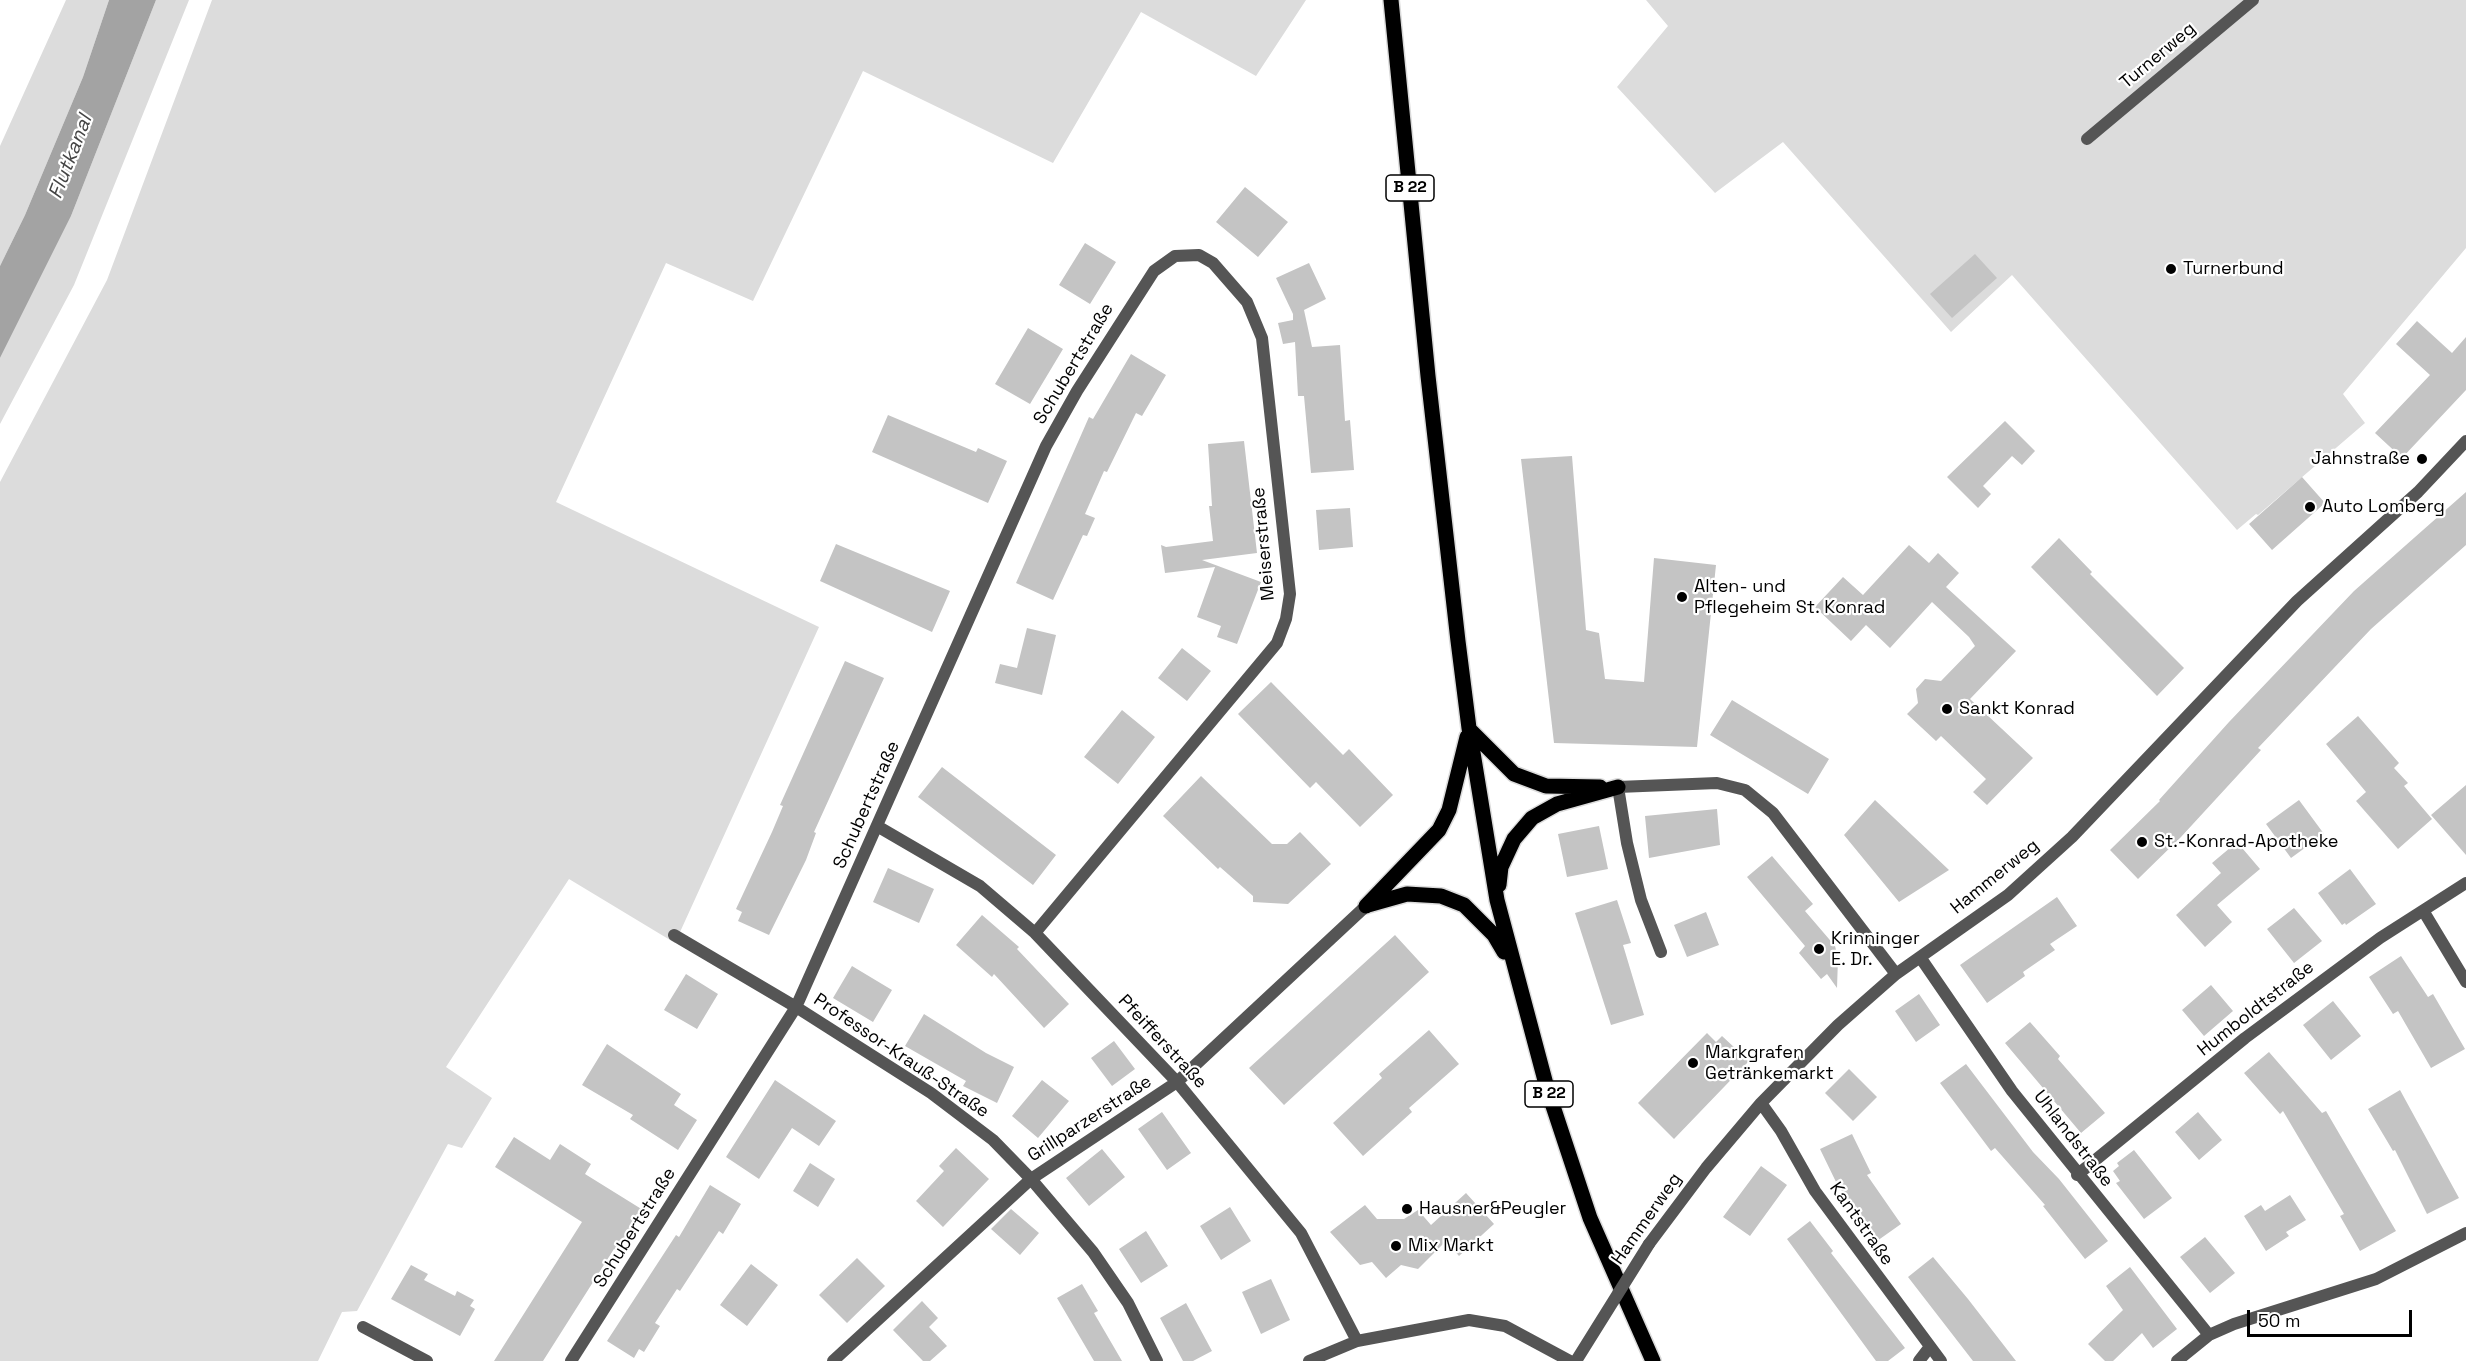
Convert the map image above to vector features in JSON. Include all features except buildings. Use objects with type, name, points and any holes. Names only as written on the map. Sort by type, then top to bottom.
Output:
[{"type":"main road","name":"B 22","points":[[1391,0],[1428,376],[1469,728],[1497,900],[1513,968],[1547,1088],[1590,1218],[1653,1361]]},
{"type":"main road","points":[[1469,728],[1514,774],[1546,786],[1618,787]]},
{"type":"main road","points":[[1366,906],[1439,830],[1449,810],[1469,728]]},
{"type":"main road","points":[[1497,900],[1501,867],[1514,839],[1532,818],[1557,804],[1618,787]]},
{"type":"main road","points":[[1366,906],[1407,894],[1441,896],[1464,905],[1494,935],[1513,968]]},
{"type":"street","name":"Turnerweg","points":[[2087,139],[2253,0]]},
{"type":"street","name":"Meiserstraße","points":[[1035,933],[1277,643],[1286,619],[1290,594],[1262,338],[1247,302],[1213,263],[1199,255],[1175,256]]},
{"type":"street","name":"Schubertstraße","points":[[571,1361],[796,1007],[1046,446],[1128,308],[1154,271],[1175,256]]},
{"type":"street","name":"Hammerweg","points":[[1576,1361],[1649,1245],[1706,1168],[1761,1103],[1838,1025],[1896,974],[2008,895],[2072,837],[2296,601],[2418,492],[2466,441]]},
{"type":"street","points":[[1661,952],[1641,900],[1627,843],[1618,787],[1717,783],[1745,790],[1773,813],[1896,974]]},
{"type":"street","name":"Pfeifferstraße","points":[[878,826],[980,886],[1035,933],[1178,1082],[1301,1233],[1357,1341]]},
{"type":"street","name":"Humboldtstraße","points":[[2078,1175],[2244,1038],[2380,938],[2424,912],[2466,883]]},
{"type":"street","name":"Grillparzerstraße","points":[[833,1361],[1032,1179],[1178,1082],[1366,906]]},
{"type":"street","points":[[2424,912],[2466,982]]},
{"type":"street","name":"Professor-Krauß-Straße","points":[[674,935],[796,1007],[931,1093],[993,1140],[1032,1179],[1099,1261],[1128,1303],[1157,1361]]},
{"type":"street","name":"Uhlandstraße","points":[[1920,957],[2012,1091],[2209,1335]]},
{"type":"street","name":"Kantstraße","points":[[1761,1103],[1781,1131],[1815,1191],[1929,1348],[1941,1361]]},
{"type":"street","points":[[2177,1361],[2209,1335],[2234,1324],[2376,1279],[2466,1233]]},
{"type":"street","points":[[1310,1361],[1357,1341],[1469,1320],[1505,1326],[1570,1361]]},
{"type":"street","points":[[363,1327],[427,1361]]},
{"type":"street","points":[[1919,1361],[1929,1348]]},
{"type":"shaded area","points":[[66,0],[109,0],[83,77],[25,215],[0,266],[0,146]]},
{"type":"shaded area","points":[[156,0],[189,0],[74,285],[0,424],[0,358],[71,216]]},
{"type":"shaded area","points":[[212,0],[1306,0],[1256,76],[1141,12],[1053,163],[863,71],[753,301],[666,263],[556,502],[819,627],[675,943],[569,879],[446,1067],[492,1098],[462,1148],[448,1144],[357,1311],[342,1312],[318,1361],[0,1361],[0,482],[107,280]]},
{"type":"shaded area","name":"Turnerbund","points":[[1646,0],[2466,0],[2466,248],[2343,394],[2365,423],[2258,515],[2256,514],[2237,530],[2012,275],[1951,332],[1783,142],[1715,193],[1617,87],[1668,26]]},
{"type":"water","name":"Flutkanal","points":[[109,0],[156,0],[71,216],[0,358],[0,266],[25,215],[83,77]]},
{"type":"place","name":"Turnerbund","points":[[2171,269]]},
{"type":"place","name":"Jahnstraße","points":[[2422,459]]},
{"type":"place","name":"Auto Lomberg","points":[[2310,507]]},
{"type":"place","name":"Alten- und Pflegeheim St. Konrad","points":[[1682,597]]},
{"type":"place","name":"Sankt Konrad","points":[[1947,709]]},
{"type":"place","name":"St.-Konrad-Apotheke","points":[[2142,842]]},
{"type":"place","name":"Krinninger E. Dr.","points":[[1819,949]]},
{"type":"place","name":"Markgrafen Getränkemarkt","points":[[1693,1063]]},
{"type":"place","name":"Hausner&Peugler","points":[[1407,1209]]},
{"type":"place","name":"Mix Markt","points":[[1396,1246]]}]
